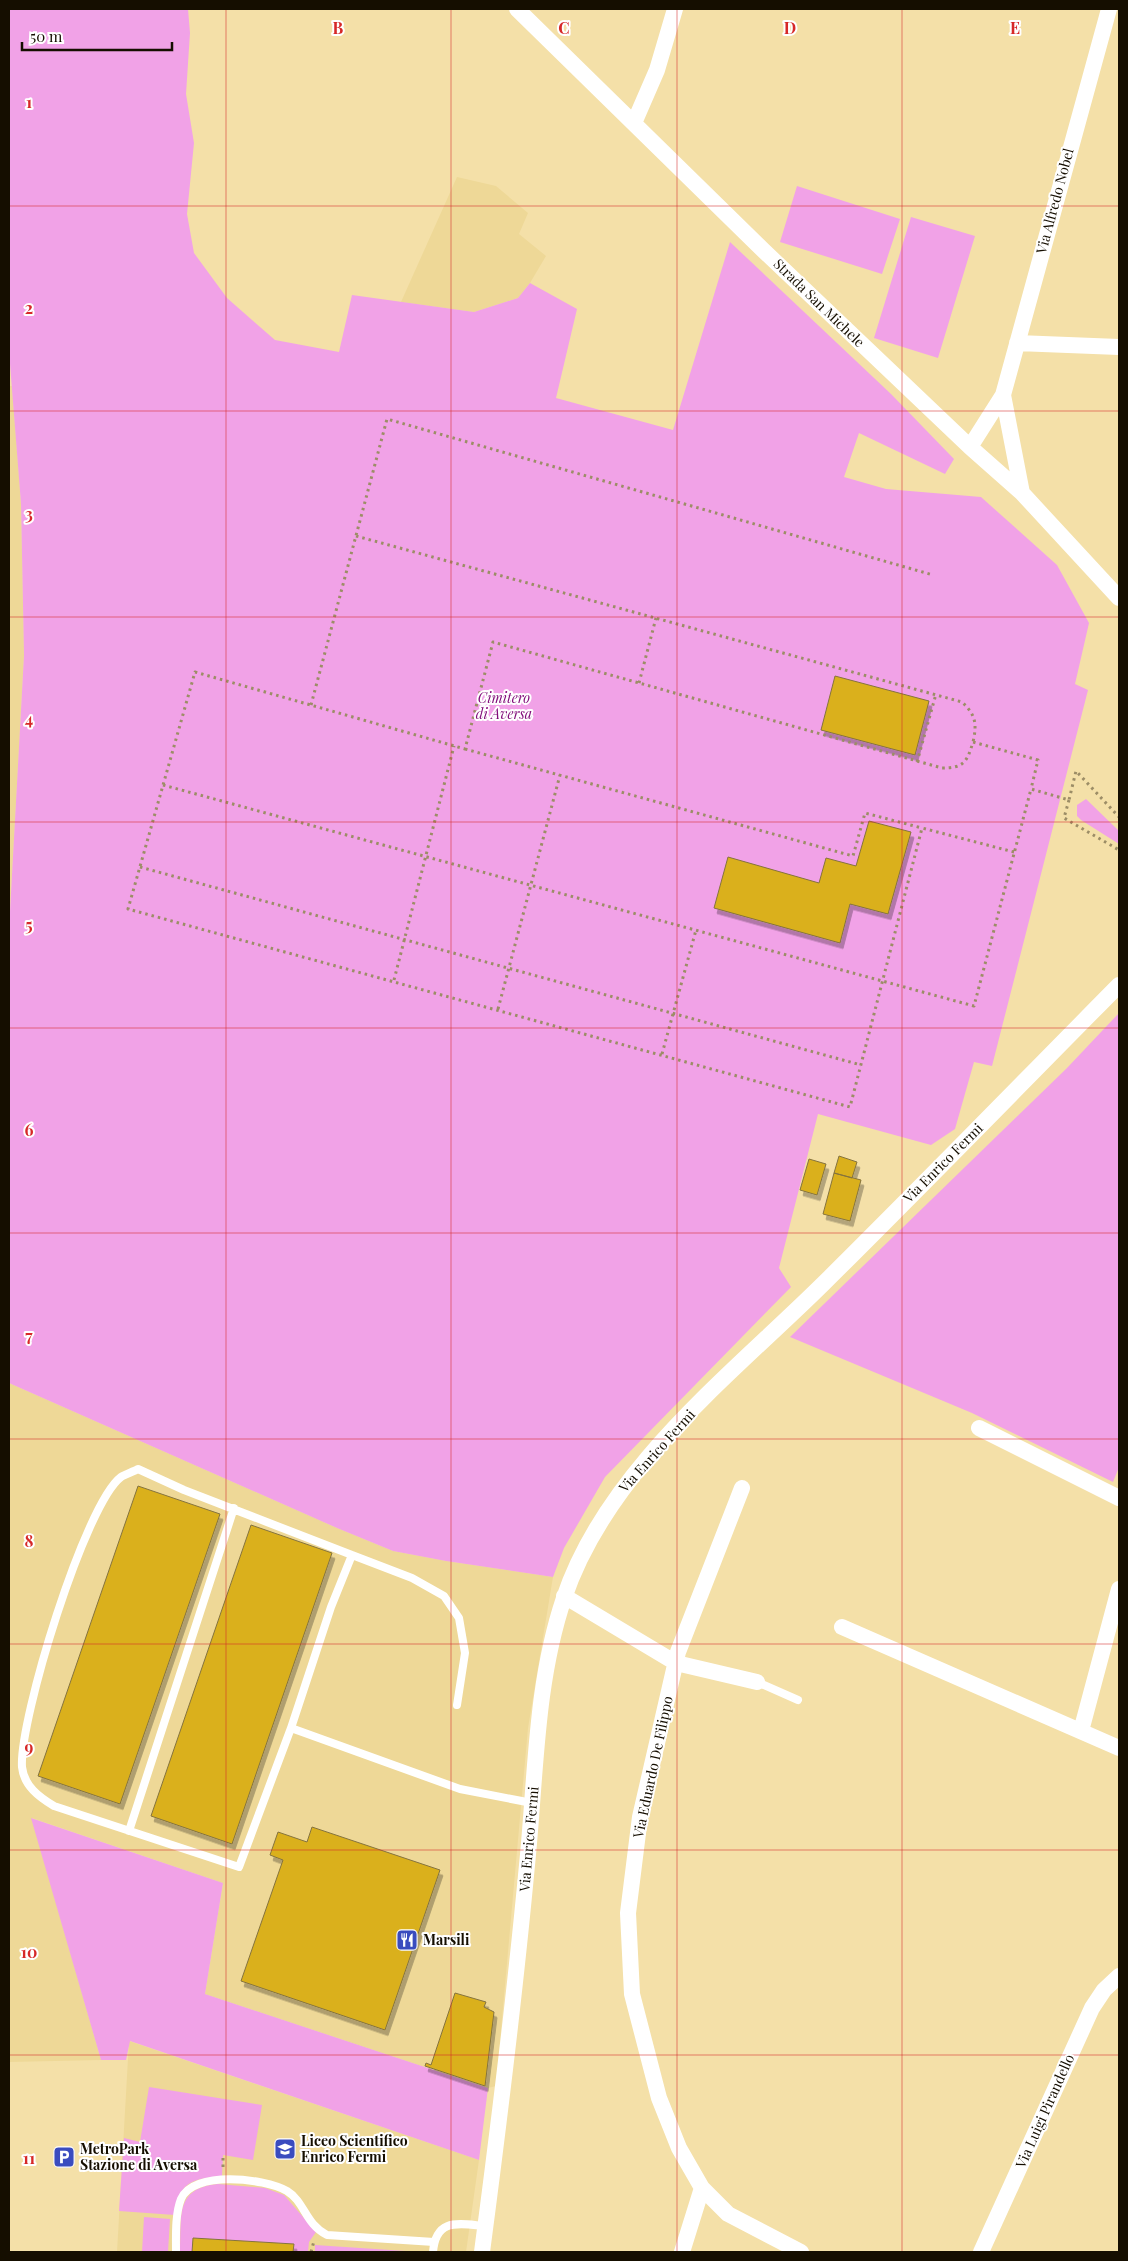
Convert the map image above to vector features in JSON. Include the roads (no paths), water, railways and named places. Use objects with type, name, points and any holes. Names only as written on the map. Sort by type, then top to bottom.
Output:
[{"type":"street","name":"Strada San Michele","points":[[517,9],[970,447],[1022,493],[1119,598]]},
{"type":"street","points":[[634,124],[657,70],[675,9]]},
{"type":"street","name":"Via Alfredo Nobel","points":[[970,447],[1003,394],[1048,223],[1109,9]]},
{"type":"street","points":[[1017,343],[1119,347]]},
{"type":"street","name":"Via Alfredo Nobel","points":[[1003,394],[1022,493]]},
{"type":"street","name":"Via Enrico Fermi","points":[[482,2252],[512,2004],[538,1729],[553,1638],[564,1596],[601,1518],[634,1474],[694,1410],[823,1285],[1119,985]]},
{"type":"street","points":[[979,1428],[1119,1498]]},
{"type":"street","name":"Via Eduardo De Filippo","points":[[742,1488],[676,1663],[640,1817],[628,1922],[632,1994],[659,2098],[680,2148],[702,2188],[728,2214],[802,2252]]},
{"type":"street","points":[[1081,1731],[1119,1589]]},
{"type":"street","points":[[564,1596],[676,1663],[757,1682]]},
{"type":"street","points":[[842,1627],[1119,1748]]},
{"type":"street","name":"Via Luigi Pirandello","points":[[981,2252],[1092,2008],[1104,1990],[1119,1976]]},
{"type":"street","points":[[682,2252],[702,2188]]},
{"type":"lane","points":[[352,1555],[331,1607],[291,1728],[239,1868],[54,1806],[34,1794],[22,1768],[26,1723],[56,1614],[95,1514],[120,1478],[138,1469],[184,1490],[412,1578],[444,1596],[459,1618],[465,1653],[457,1705]]},
{"type":"lane","points":[[129,1831],[234,1508]]},
{"type":"lane","points":[[757,1682],[798,1700]]},
{"type":"lane","points":[[291,1728],[460,1789],[532,1803]]},
{"type":"lane","points":[[176,2252],[181,2199],[188,2189],[199,2182],[222,2180],[266,2184],[287,2192],[300,2205],[316,2230],[328,2234],[434,2242]]},
{"type":"lane","points":[[433,2252],[434,2242],[441,2229],[452,2223],[486,2226]]},
{"type":"place","name":"Marsili","points":[[407,1940]]},
{"type":"place","name":"Liceo Scientifico Enrico Fermi","points":[[285,2149]]},
{"type":"place","name":"MetroPark Stazione di Aversa","points":[[64,2157]]},
{"type":"park label","name":"Cimitero di Aversa","points":[[504,706]]}]
